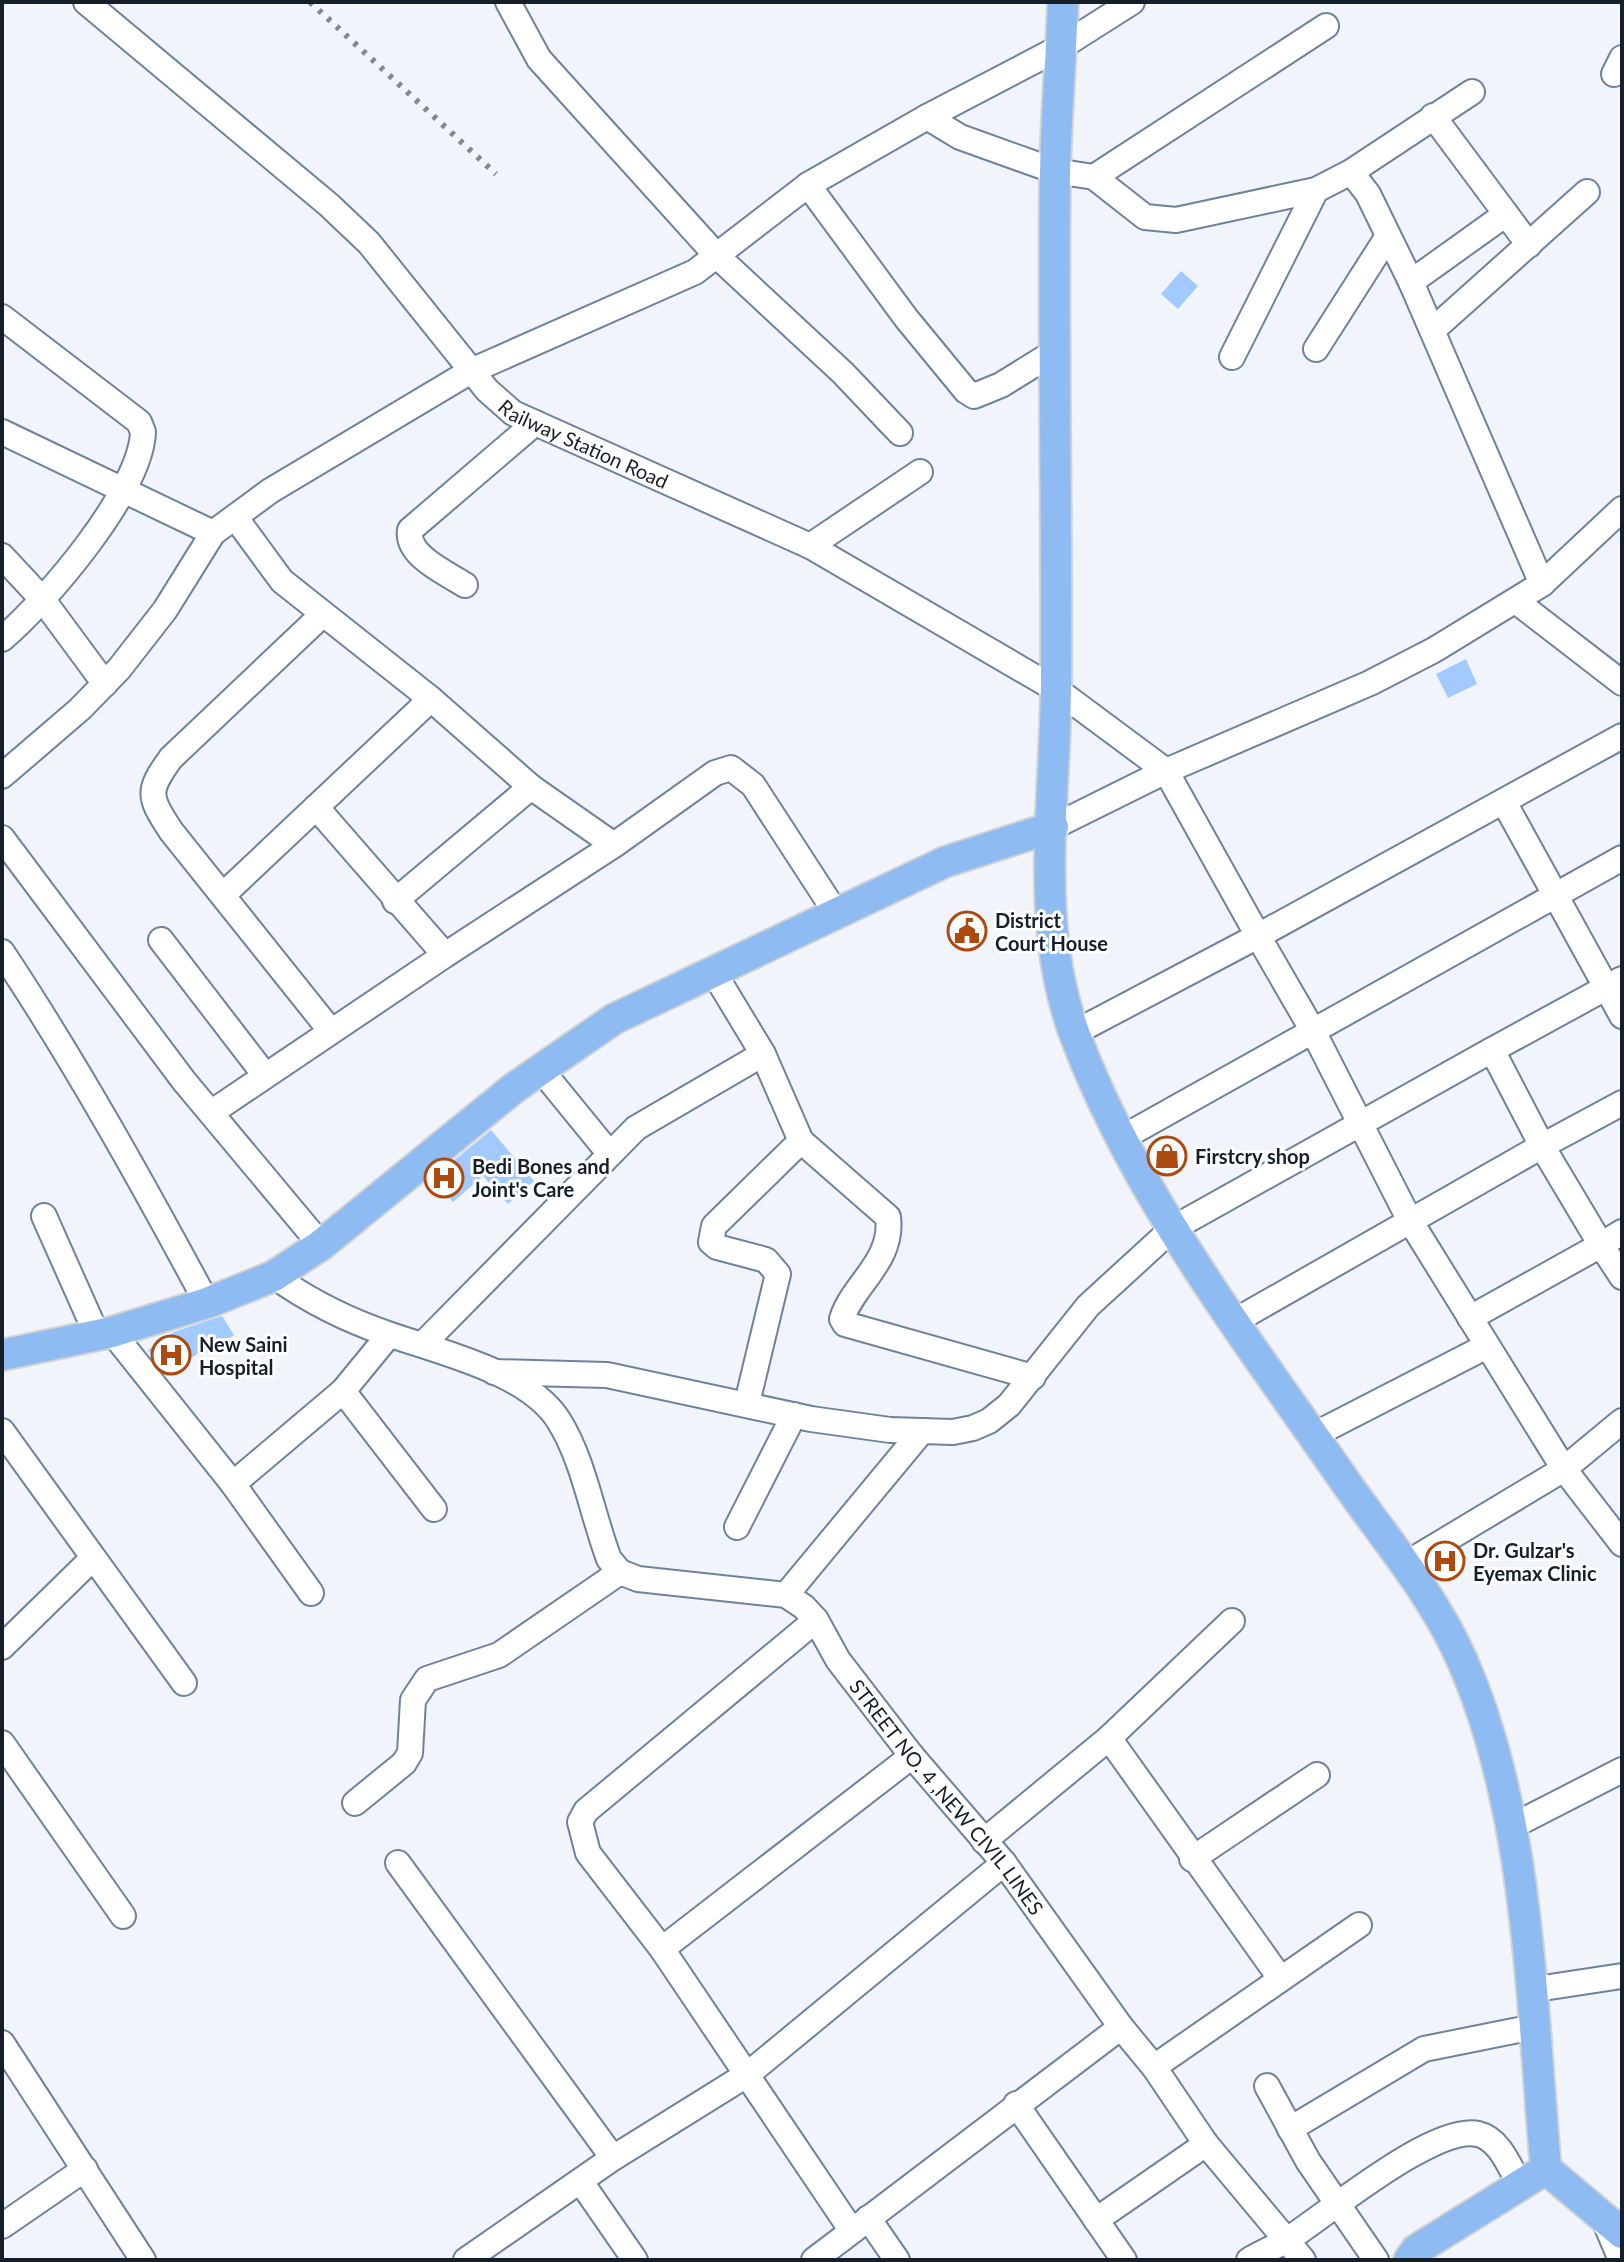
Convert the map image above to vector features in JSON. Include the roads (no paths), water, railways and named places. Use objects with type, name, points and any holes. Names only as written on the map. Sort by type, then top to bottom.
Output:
[{"type":"main road","points":[[1063,2],[1055,171],[1057,690],[1049,879],[1054,955],[1074,1033],[1122,1138],[1172,1229],[1404,1565],[1440,1619],[1464,1665],[1489,1728],[1513,1826],[1546,2169],[1614,2228]]},
{"type":"main road","points":[[2,1355],[105,1334],[207,1303],[274,1276],[321,1245],[514,1088],[614,1019],[945,862],[1053,827]]},
{"type":"main road","points":[[1409,2260],[1416,2250],[1546,2169]]},
{"type":"street","name":"Railway Station Road","points":[[86,2],[349,224],[387,265],[471,371],[505,407],[810,546],[1057,690],[1166,771]]},
{"type":"street","points":[[508,2],[539,59],[717,256],[843,373],[900,433]]},
{"type":"street","points":[[2,776],[105,684],[165,610],[213,533],[324,456],[471,371],[666,286],[717,256],[808,185],[927,117],[1061,47],[1132,2]]},
{"type":"street","points":[[1094,177],[1326,26]]},
{"type":"street","points":[[927,117],[960,137],[1055,171],[1094,177],[1154,220],[1198,217],[1316,190],[1351,172],[1472,92]]},
{"type":"street","points":[[1433,116],[1529,245]]},
{"type":"street","points":[[1351,172],[1368,194],[1434,329],[1542,584]]},
{"type":"street","points":[[808,185],[906,318],[966,391],[974,396],[988,392],[1056,351]]},
{"type":"street","points":[[1232,357],[1316,190]]},
{"type":"street","points":[[1434,329],[1587,192]]},
{"type":"street","points":[[1411,282],[1506,214]]},
{"type":"street","points":[[1316,349],[1388,236]]},
{"type":"street","points":[[2,317],[139,422],[143,441],[122,490],[85,548],[43,600],[2,639]]},
{"type":"street","points":[[465,585],[420,555],[412,546],[410,530],[535,423]]},
{"type":"street","points":[[6,443],[122,490],[213,533]]},
{"type":"street","points":[[810,546],[920,472]]},
{"type":"street","points":[[1053,827],[1166,771],[1370,683],[1517,602],[1542,584],[1622,509]]},
{"type":"street","points":[[235,517],[282,581],[431,699],[531,787],[614,845]]},
{"type":"street","points":[[2,556],[43,600],[105,684]]},
{"type":"street","points":[[1517,602],[1622,683]]},
{"type":"street","points":[[322,615],[171,758],[152,784],[157,809],[330,1030]]},
{"type":"street","points":[[223,895],[431,699]]},
{"type":"street","points":[[1074,1033],[1622,736]]},
{"type":"street","points":[[212,1112],[330,1030],[614,845],[715,773],[731,768],[753,785],[836,913]]},
{"type":"street","points":[[1166,771],[1313,1031],[1409,1219],[1564,1469],[1622,1544]]},
{"type":"street","points":[[395,901],[531,787]]},
{"type":"street","points":[[1504,802],[1555,895],[1614,984],[1622,1016]]},
{"type":"street","points":[[316,807],[445,955]]},
{"type":"street","points":[[2,838],[74,939],[321,1245]]},
{"type":"street","points":[[1122,1138],[1622,858]]},
{"type":"street","points":[[161,940],[264,1074]]},
{"type":"street","points":[[2,952],[56,1033],[116,1135],[207,1303]]},
{"type":"street","points":[[714,973],[763,1054],[801,1141],[888,1217],[889,1239],[863,1287],[844,1310],[842,1319],[845,1324],[1033,1377]]},
{"type":"street","points":[[494,1372],[607,1375],[794,1415],[922,1431],[953,1432],[989,1421],[1033,1377],[1088,1306],[1172,1229],[1614,984]]},
{"type":"street","points":[[1492,1050],[1542,1146],[1622,1277]]},
{"type":"street","points":[[423,1344],[609,1153],[651,1116],[763,1054]]},
{"type":"street","points":[[542,1071],[609,1153]]},
{"type":"street","points":[[1235,1321],[1409,1219],[1622,1103]]},
{"type":"street","points":[[747,1403],[778,1274],[766,1260],[717,1247],[710,1234],[714,1226],[801,1141]]},
{"type":"street","points":[[44,1216],[105,1334],[233,1484],[311,1593]]},
{"type":"street","points":[[1470,1318],[1622,1232]]},
{"type":"street","points":[[274,1276],[304,1297],[389,1335],[423,1344],[494,1372],[542,1402],[558,1417],[568,1436],[609,1559],[620,1572],[638,1579],[786,1595],[922,1431]]},
{"type":"street","points":[[233,1484],[343,1391],[389,1335]]},
{"type":"street","points":[[1314,1435],[1487,1346]]},
{"type":"street","points":[[343,1391],[434,1509]]},
{"type":"street","points":[[737,1527],[794,1415]]},
{"type":"street","points":[[1404,1565],[1564,1469],[1622,1421]]},
{"type":"street","points":[[2,1431],[184,1683]]},
{"type":"street","points":[[2,1647],[93,1558]]},
{"type":"street","points":[[355,1803],[404,1763],[410,1753],[413,1700],[427,1679],[499,1655],[620,1572]]},
{"type":"street","name":"STREET NO. 4 ,NEW CIVIL LINES","points":[[786,1595],[816,1620],[838,1660],[912,1756],[1004,1863],[1121,2027],[1154,2067],[1206,2144],[1303,2260]]},
{"type":"street","points":[[816,1620],[586,1811],[580,1822],[588,1853],[662,1949],[748,2074],[860,2225],[897,2260]]},
{"type":"street","points":[[984,1841],[1109,1738],[1232,1621]]},
{"type":"street","points":[[1109,1738],[1192,1859],[1280,1978]]},
{"type":"street","points":[[2,1743],[123,1916]]},
{"type":"street","points":[[662,1949],[912,1756]]},
{"type":"street","points":[[1513,1826],[1622,1770]]},
{"type":"street","points":[[1192,1859],[1317,1775]]},
{"type":"street","points":[[398,1863],[613,2158]]},
{"type":"street","points":[[466,2260],[613,2158],[748,2074],[1004,1863]]},
{"type":"street","points":[[1154,2067],[1359,1925]]},
{"type":"street","points":[[1530,1990],[1622,1976]]},
{"type":"street","points":[[814,2260],[1121,2027]]},
{"type":"street","points":[[1290,2129],[1424,2049],[1533,2027]]},
{"type":"street","points":[[2,2043],[143,2260]]},
{"type":"street","points":[[1267,2086],[1336,2204],[1376,2260]]},
{"type":"street","points":[[1016,2104],[1124,2260]]},
{"type":"street","points":[[1249,2260],[1287,2239],[1336,2204],[1431,2145],[1466,2134],[1480,2134],[1491,2141],[1520,2185]]},
{"type":"street","points":[[1096,2220],[1206,2144]]},
{"type":"street","points":[[2,2226],[85,2169]]},
{"type":"street","points":[[581,2182],[635,2260]]},
{"type":"street","points":[[1614,2228],[1621,2260]]},
{"type":"railway","points":[[310,2],[496,174]]},
{"type":"place","name":"District Court House","points":[[967,931]]},
{"type":"place","name":"Firstcry shop","points":[[1167,1156]]},
{"type":"place","name":"Bedi Bones and Joint's Care","points":[[444,1178]]},
{"type":"place","name":"New Saini Hospital","points":[[171,1355]]},
{"type":"place","name":"Dr. Gulzar's Eyemax Clinic","points":[[1445,1561]]}]
